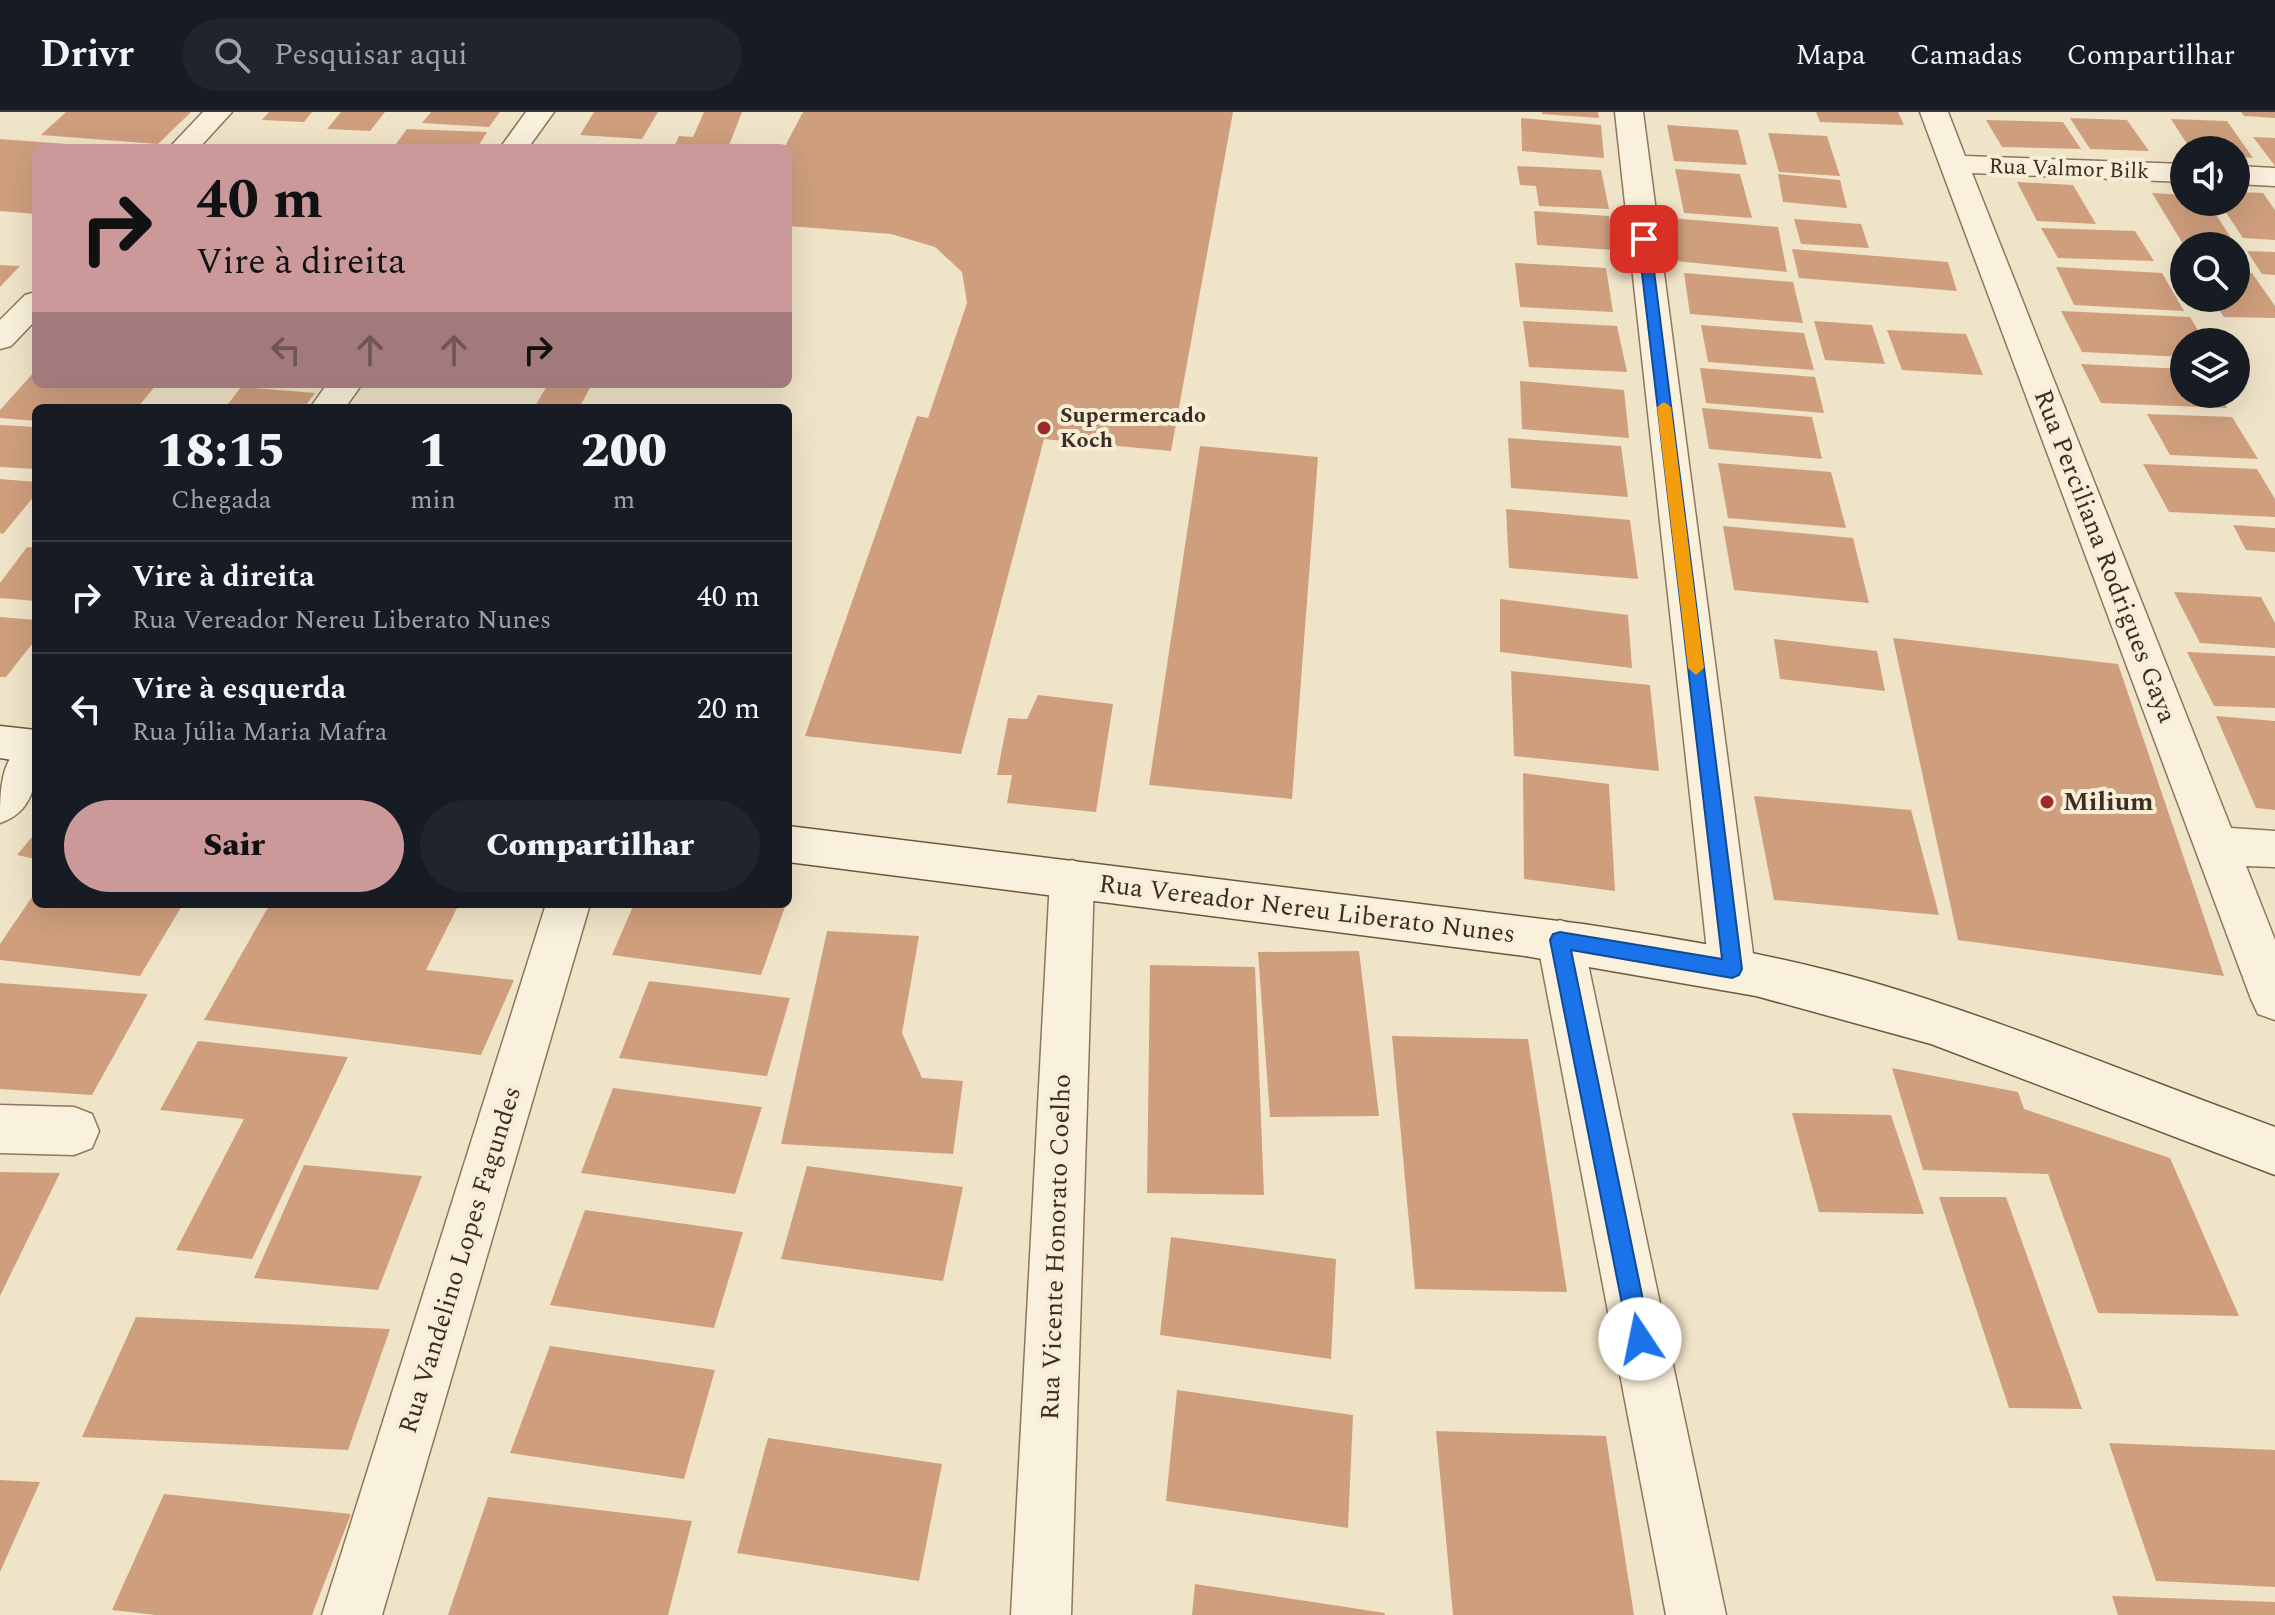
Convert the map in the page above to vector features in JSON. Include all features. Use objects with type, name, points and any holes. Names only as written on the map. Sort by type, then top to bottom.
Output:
[{"type":"street","points":[[187,144],[218,112]]},
{"type":"street","points":[[517,144],[540,112]]},
{"type":"street","points":[[1629,112],[1732,969]]},
{"type":"street","name":"Rua Perciliana Rodrigues Gaya","points":[[1934,112],[2275,999]]},
{"type":"street","name":"Rua Valmor Bilk","points":[[1954,164],[2170,172]]},
{"type":"street","points":[[2250,176],[2275,177]]},
{"type":"street","points":[[0,339],[32,306]]},
{"type":"street","points":[[0,742],[32,746]]},
{"type":"street","points":[[0,805],[32,760]]},
{"type":"street","name":"Rua Vereador Nereu Liberato Nunes","points":[[792,844],[1560,940],[1732,969],[1895,1010],[1993,1043],[2169,1114],[2275,1151]]},
{"type":"street","points":[[2216,846],[2275,849]]},
{"type":"street","name":"Rua Vicente Honorato Coelho","points":[[1041,1615],[1072,879]]},
{"type":"street","name":"Rua Vandelino Lopes Fagundes","points":[[352,1615],[567,908]]},
{"type":"street","points":[[1560,940],[1696,1615]]},
{"type":"street","points":[[0,1129],[74,1131]]},
{"type":"building","points":[[66,112],[191,112],[158,144],[41,135]]},
{"type":"building","points":[[269,112],[312,112],[304,122],[262,120]]},
{"type":"building","points":[[341,112],[385,112],[370,131],[327,129]]},
{"type":"building","points":[[431,112],[500,112],[489,127],[422,123]]},
{"type":"building","points":[[594,112],[658,112],[642,139],[580,135]]},
{"type":"building","points":[[704,112],[742,112],[730,144],[675,144],[679,136],[693,137]]},
{"type":"building","name":"Supermercado Koch","points":[[803,112],[1233,112],[1171,451],[1044,439],[961,754],[805,736],[917,416],[928,418],[967,303],[962,272],[935,247],[891,234],[792,226],[792,144],[786,144]]},
{"type":"building","points":[[1598,112],[1599,118],[1542,114]]},
{"type":"building","points":[[1816,112],[1898,112],[1904,125],[1820,122]]},
{"type":"building","points":[[2241,112],[2275,112],[2275,118],[2244,116]]},
{"type":"building","points":[[1521,118],[1601,125],[1604,158],[1522,151]]},
{"type":"building","points":[[2070,118],[2127,120],[2149,151],[2090,149]]},
{"type":"building","points":[[2171,119],[2227,121],[2238,136],[2182,136]]},
{"type":"building","points":[[1986,120],[2063,122],[2081,149],[2002,147]]},
{"type":"building","points":[[1667,125],[1738,130],[1747,165],[1674,161]]},
{"type":"building","points":[[407,129],[487,132],[480,144],[396,144]]},
{"type":"building","points":[[1768,133],[1827,136],[1840,176],[1779,172]]},
{"type":"building","points":[[2253,137],[2275,138],[2275,166]]},
{"type":"building","points":[[0,139],[66,144],[32,144],[32,214],[0,211]]},
{"type":"building","points":[[1517,166],[1601,170],[1609,209],[1539,206],[1536,186],[1520,185]]},
{"type":"building","points":[[1675,169],[1740,174],[1752,218],[1684,213]]},
{"type":"building","points":[[1778,174],[1840,180],[1847,208],[1783,202]]},
{"type":"building","points":[[2017,182],[2073,185],[2096,224],[2037,221]]},
{"type":"building","points":[[2152,193],[2170,194],[2170,216],[2217,216],[2227,232],[2176,232]]},
{"type":"building","points":[[2250,193],[2263,193],[2275,210],[2275,240],[2250,238],[2250,232],[2239,232],[2228,216],[2250,216]]},
{"type":"building","points":[[1534,211],[1609,216],[1614,250],[1537,245]]},
{"type":"building","points":[[1670,218],[1778,227],[1787,272],[1675,261]]},
{"type":"building","points":[[1794,219],[1861,224],[1869,248],[1801,244]]},
{"type":"building","points":[[2041,228],[2135,231],[2154,261],[2058,258]]},
{"type":"building","points":[[1792,249],[1948,262],[1957,291],[1799,278]]},
{"type":"building","points":[[2250,251],[2275,252],[2275,275],[2262,274]]},
{"type":"building","points":[[1515,263],[1606,268],[1613,312],[1520,307]]},
{"type":"building","points":[[0,265],[20,266],[0,287]]},
{"type":"building","points":[[2056,267],[2162,273],[2170,287],[2170,310],[2074,305]]},
{"type":"building","points":[[1684,273],[1793,282],[1803,323],[1690,314]]},
{"type":"building","points":[[2250,273],[2275,306],[2275,318],[2224,317],[2221,312],[2250,312]]},
{"type":"building","points":[[2061,311],[2190,317],[2197,328],[2170,328],[2170,356],[2082,352]]},
{"type":"building","points":[[1523,321],[1617,326],[1627,372],[1529,367]]},
{"type":"building","points":[[1814,321],[1872,325],[1885,364],[1825,360]]},
{"type":"building","points":[[1701,325],[1804,333],[1814,370],[1708,362]]},
{"type":"building","points":[[1887,330],[1966,334],[1983,375],[1902,370]]},
{"type":"building","points":[[2081,364],[2170,368],[2170,406],[2101,403]]},
{"type":"building","points":[[1700,368],[1815,377],[1824,413],[1706,403]]},
{"type":"building","points":[[32,374],[32,388],[154,388],[140,404],[32,404],[32,421],[0,418],[0,410]]},
{"type":"building","points":[[1520,381],[1624,390],[1629,438],[1522,429]]},
{"type":"building","points":[[240,388],[315,393],[307,404],[228,404]]},
{"type":"building","points":[[546,388],[590,388],[581,404],[536,404]]},
{"type":"building","points":[[1702,408],[1812,417],[1822,459],[1709,449]]},
{"type":"building","points":[[2147,414],[2232,417],[2258,459],[2170,455]]},
{"type":"building","points":[[0,425],[32,427],[32,469],[0,467]]},
{"type":"building","points":[[1508,438],[1621,446],[1628,497],[1511,488]]},
{"type":"building","points":[[1200,446],[1318,457],[1292,799],[1149,785]]},
{"type":"building","points":[[1718,463],[1831,472],[1846,528],[1728,518]]},
{"type":"building","points":[[2143,464],[2257,469],[2275,499],[2275,517],[2169,512]]},
{"type":"building","points":[[0,479],[32,482],[32,499],[3,534],[0,533]]},
{"type":"building","points":[[1506,509],[1630,520],[1638,579],[1509,568]]},
{"type":"building","points":[[2233,525],[2275,528],[2275,552],[2246,550]]},
{"type":"building","points":[[1723,526],[1853,538],[1869,603],[1734,590]]},
{"type":"building","points":[[27,547],[32,548],[32,601],[0,598],[0,583]]},
{"type":"building","points":[[2174,592],[2261,597],[2275,623],[2275,648],[2200,643]]},
{"type":"building","points":[[1500,599],[1628,615],[1632,668],[1500,652]]},
{"type":"building","points":[[0,617],[32,620],[32,644],[6,677],[0,677]]},
{"type":"building","name":"Milium","points":[[1893,638],[2118,664],[2224,976],[1958,940]]},
{"type":"building","points":[[1774,639],[1877,651],[1885,691],[1780,679]]},
{"type":"building","points":[[2187,652],[2275,656],[2275,708],[2214,706]]},
{"type":"building","points":[[1511,671],[1650,685],[1659,771],[1514,756]]},
{"type":"building","points":[[1038,695],[1113,704],[1096,812],[1007,803],[1012,775],[997,775],[1008,718],[1027,719]]},
{"type":"building","points":[[2216,716],[2275,721],[2275,810],[2256,808]]},
{"type":"building","points":[[1523,773],[1609,784],[1615,891],[1524,879]]},
{"type":"building","points":[[1754,796],[1911,810],[1939,915],[1774,900]]},
{"type":"building","points":[[32,837],[32,858],[17,855]]},
{"type":"building","points":[[32,897],[32,908],[181,908],[140,976],[0,960],[0,944]]},
{"type":"building","points":[[268,908],[457,908],[426,970],[514,980],[481,1055],[204,1020]]},
{"type":"building","points":[[632,908],[785,908],[761,975],[612,955]]},
{"type":"building","points":[[827,931],[919,936],[902,1033],[922,1078],[963,1081],[953,1154],[781,1144]]},
{"type":"building","points":[[1359,951],[1379,1116],[1270,1117],[1258,952]]},
{"type":"building","points":[[1150,965],[1255,967],[1264,1195],[1147,1193]]},
{"type":"building","points":[[649,981],[790,998],[767,1076],[619,1058]]},
{"type":"building","points":[[0,983],[148,994],[92,1095],[0,1089]]},
{"type":"building","points":[[1392,1036],[1528,1039],[1567,1292],[1415,1289]]},
{"type":"building","points":[[198,1041],[348,1057],[252,1259],[176,1250],[244,1119],[160,1110]]},
{"type":"building","points":[[1892,1068],[2018,1092],[2024,1109],[2170,1158],[2239,1316],[2098,1313],[2048,1174],[1923,1170]]},
{"type":"building","points":[[613,1088],[762,1107],[735,1194],[581,1173]]},
{"type":"building","points":[[1792,1113],[1891,1115],[1924,1214],[1819,1212]]},
{"type":"building","points":[[304,1165],[422,1176],[378,1290],[254,1278]]},
{"type":"building","points":[[807,1166],[963,1187],[943,1281],[781,1259]]},
{"type":"building","points":[[0,1172],[60,1173],[0,1296]]},
{"type":"building","points":[[1939,1197],[2006,1197],[2082,1409],[2009,1408]]},
{"type":"building","points":[[585,1210],[743,1232],[714,1328],[550,1305]]},
{"type":"building","points":[[1171,1237],[1336,1259],[1331,1359],[1160,1335]]},
{"type":"building","points":[[136,1317],[390,1329],[348,1450],[82,1437]]},
{"type":"building","points":[[550,1346],[715,1370],[684,1479],[510,1453]]},
{"type":"building","points":[[1177,1390],[1353,1415],[1348,1528],[1166,1501]]},
{"type":"building","points":[[1436,1431],[1606,1436],[1634,1615],[1453,1615]]},
{"type":"building","points":[[768,1438],[942,1464],[919,1581],[737,1553]]},
{"type":"building","points":[[2109,1443],[2275,1450],[2275,1587],[2156,1581]]},
{"type":"building","points":[[0,1480],[40,1482],[0,1572]]},
{"type":"building","points":[[164,1494],[351,1514],[312,1615],[156,1615],[112,1610]]},
{"type":"building","points":[[488,1497],[692,1521],[668,1615],[448,1615]]},
{"type":"building","points":[[1195,1584],[1385,1613],[1385,1615],[1192,1615]]},
{"type":"building","points":[[2112,1596],[2275,1602],[2275,1615],[2118,1615]]},
{"type":"slow traffic","points":[[1664,407],[1696,668]]},
{"type":"place","name":"Supermercado Koch","points":[[1044,428]]},
{"type":"place","name":"Milium","points":[[2047,802]]},
{"type":"route","points":[[1640,1339],[1560,940],[1732,969],[1644,239]]}]
